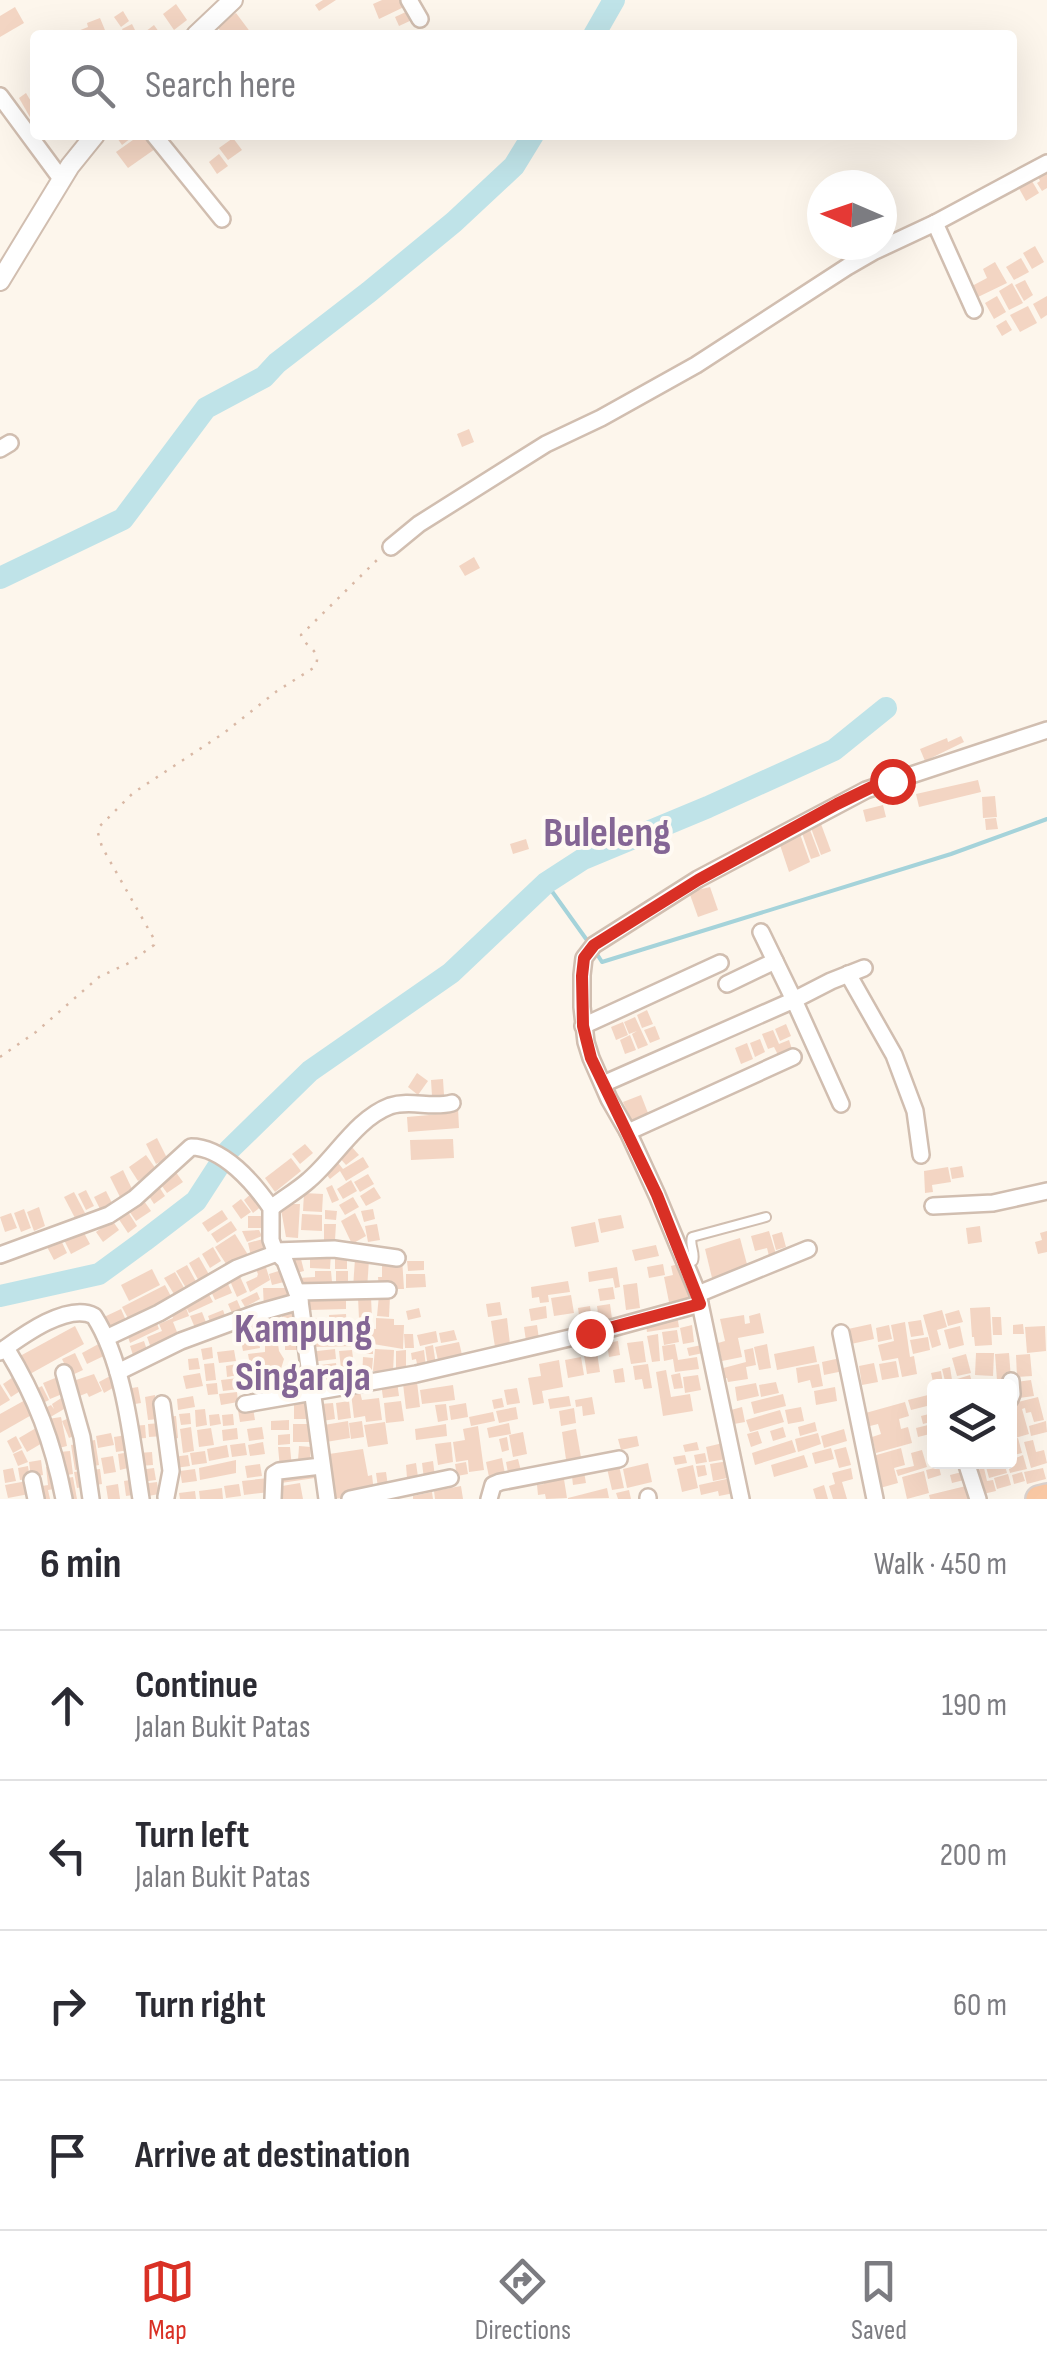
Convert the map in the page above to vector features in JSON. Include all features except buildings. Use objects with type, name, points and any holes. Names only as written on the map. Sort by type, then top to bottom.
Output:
[{"type":"highway","points":[[1039,1499],[1047,1497]]},
{"type":"street","points":[[201,30],[232,0]]},
{"type":"street","points":[[409,0],[420,20]]},
{"type":"street","points":[[0,96],[30,137]]},
{"type":"street","points":[[32,140],[62,180]]},
{"type":"street","points":[[0,281],[91,140]]},
{"type":"street","points":[[158,140],[222,219]]},
{"type":"street","points":[[391,547],[418,524],[554,439],[601,418],[696,364],[873,252],[1047,163]]},
{"type":"street","points":[[935,223],[974,310]]},
{"type":"street","points":[[742,1499],[699,1299],[628,1132],[591,1058],[583,1026],[582,976],[590,949],[698,880],[837,804],[885,783],[1047,730]]},
{"type":"street","points":[[762,932],[841,1104]]},
{"type":"street","points":[[727,984],[775,961]]},
{"type":"street","points":[[583,1026],[720,962]]},
{"type":"street","points":[[602,1084],[856,971],[894,1054],[914,1111],[921,1155]]},
{"type":"street","points":[[628,1132],[793,1057]]},
{"type":"street","points":[[271,1208],[310,1179],[362,1124],[387,1107],[413,1103],[438,1107],[452,1103]]},
{"type":"street","points":[[0,1256],[109,1216],[187,1150],[198,1147],[232,1164],[271,1208],[271,1240],[298,1297],[326,1499]]},
{"type":"street","points":[[933,1206],[994,1202],[1047,1191]]},
{"type":"street","points":[[106,1338],[237,1268],[276,1252],[334,1249],[397,1258]]},
{"type":"street","points":[[245,1404],[425,1372],[612,1328],[699,1299],[808,1249]]},
{"type":"street","points":[[118,1372],[181,1340],[298,1297],[388,1290]]},
{"type":"street","points":[[64,1499],[56,1456],[39,1410],[26,1380],[3,1350],[70,1313],[91,1314],[106,1338],[118,1372],[143,1499],[166,1498],[170,1471],[162,1404]]},
{"type":"street","points":[[842,1334],[875,1499]]},
{"type":"street","points":[[64,1373],[82,1437],[91,1499]]},
{"type":"street","points":[[489,1499],[493,1486],[500,1482],[619,1458]]},
{"type":"street","points":[[273,1499],[274,1474],[321,1466]]},
{"type":"street","points":[[968,1469],[978,1499]]},
{"type":"street","points":[[350,1499],[450,1478]]},
{"type":"street","points":[[32,1480],[36,1499]]},
{"type":"lane","points":[[685,1263],[694,1257],[692,1237],[766,1217]]},
{"type":"path","points":[[0,1057],[99,978],[129,964],[154,945],[102,847],[99,827],[133,794],[315,667],[316,651],[301,635],[391,547]]},
{"type":"waterway","points":[[597,30],[614,0]]},
{"type":"waterway","points":[[0,578],[123,519],[206,408],[264,377],[454,222],[514,166],[530,140]]},
{"type":"waterway","points":[[0,1296],[99,1274],[144,1241],[196,1201],[229,1150],[310,1071],[451,973],[546,883],[583,859],[834,750],[886,708]]},
{"type":"waterway","points":[[595,951],[602,962],[951,854],[1047,819]]},
{"type":"waterway","points":[[546,883],[589,943]]},
{"type":"district","name":"Buleleng","points":[[607,831]]},
{"type":"district","name":"Kampung Singaraja","points":[[303,1351]]},
{"type":"route","points":[[590,1333],[700,1304],[657,1195],[591,1058],[582,1007],[586,952],[698,880],[837,804],[892,781]]}]
